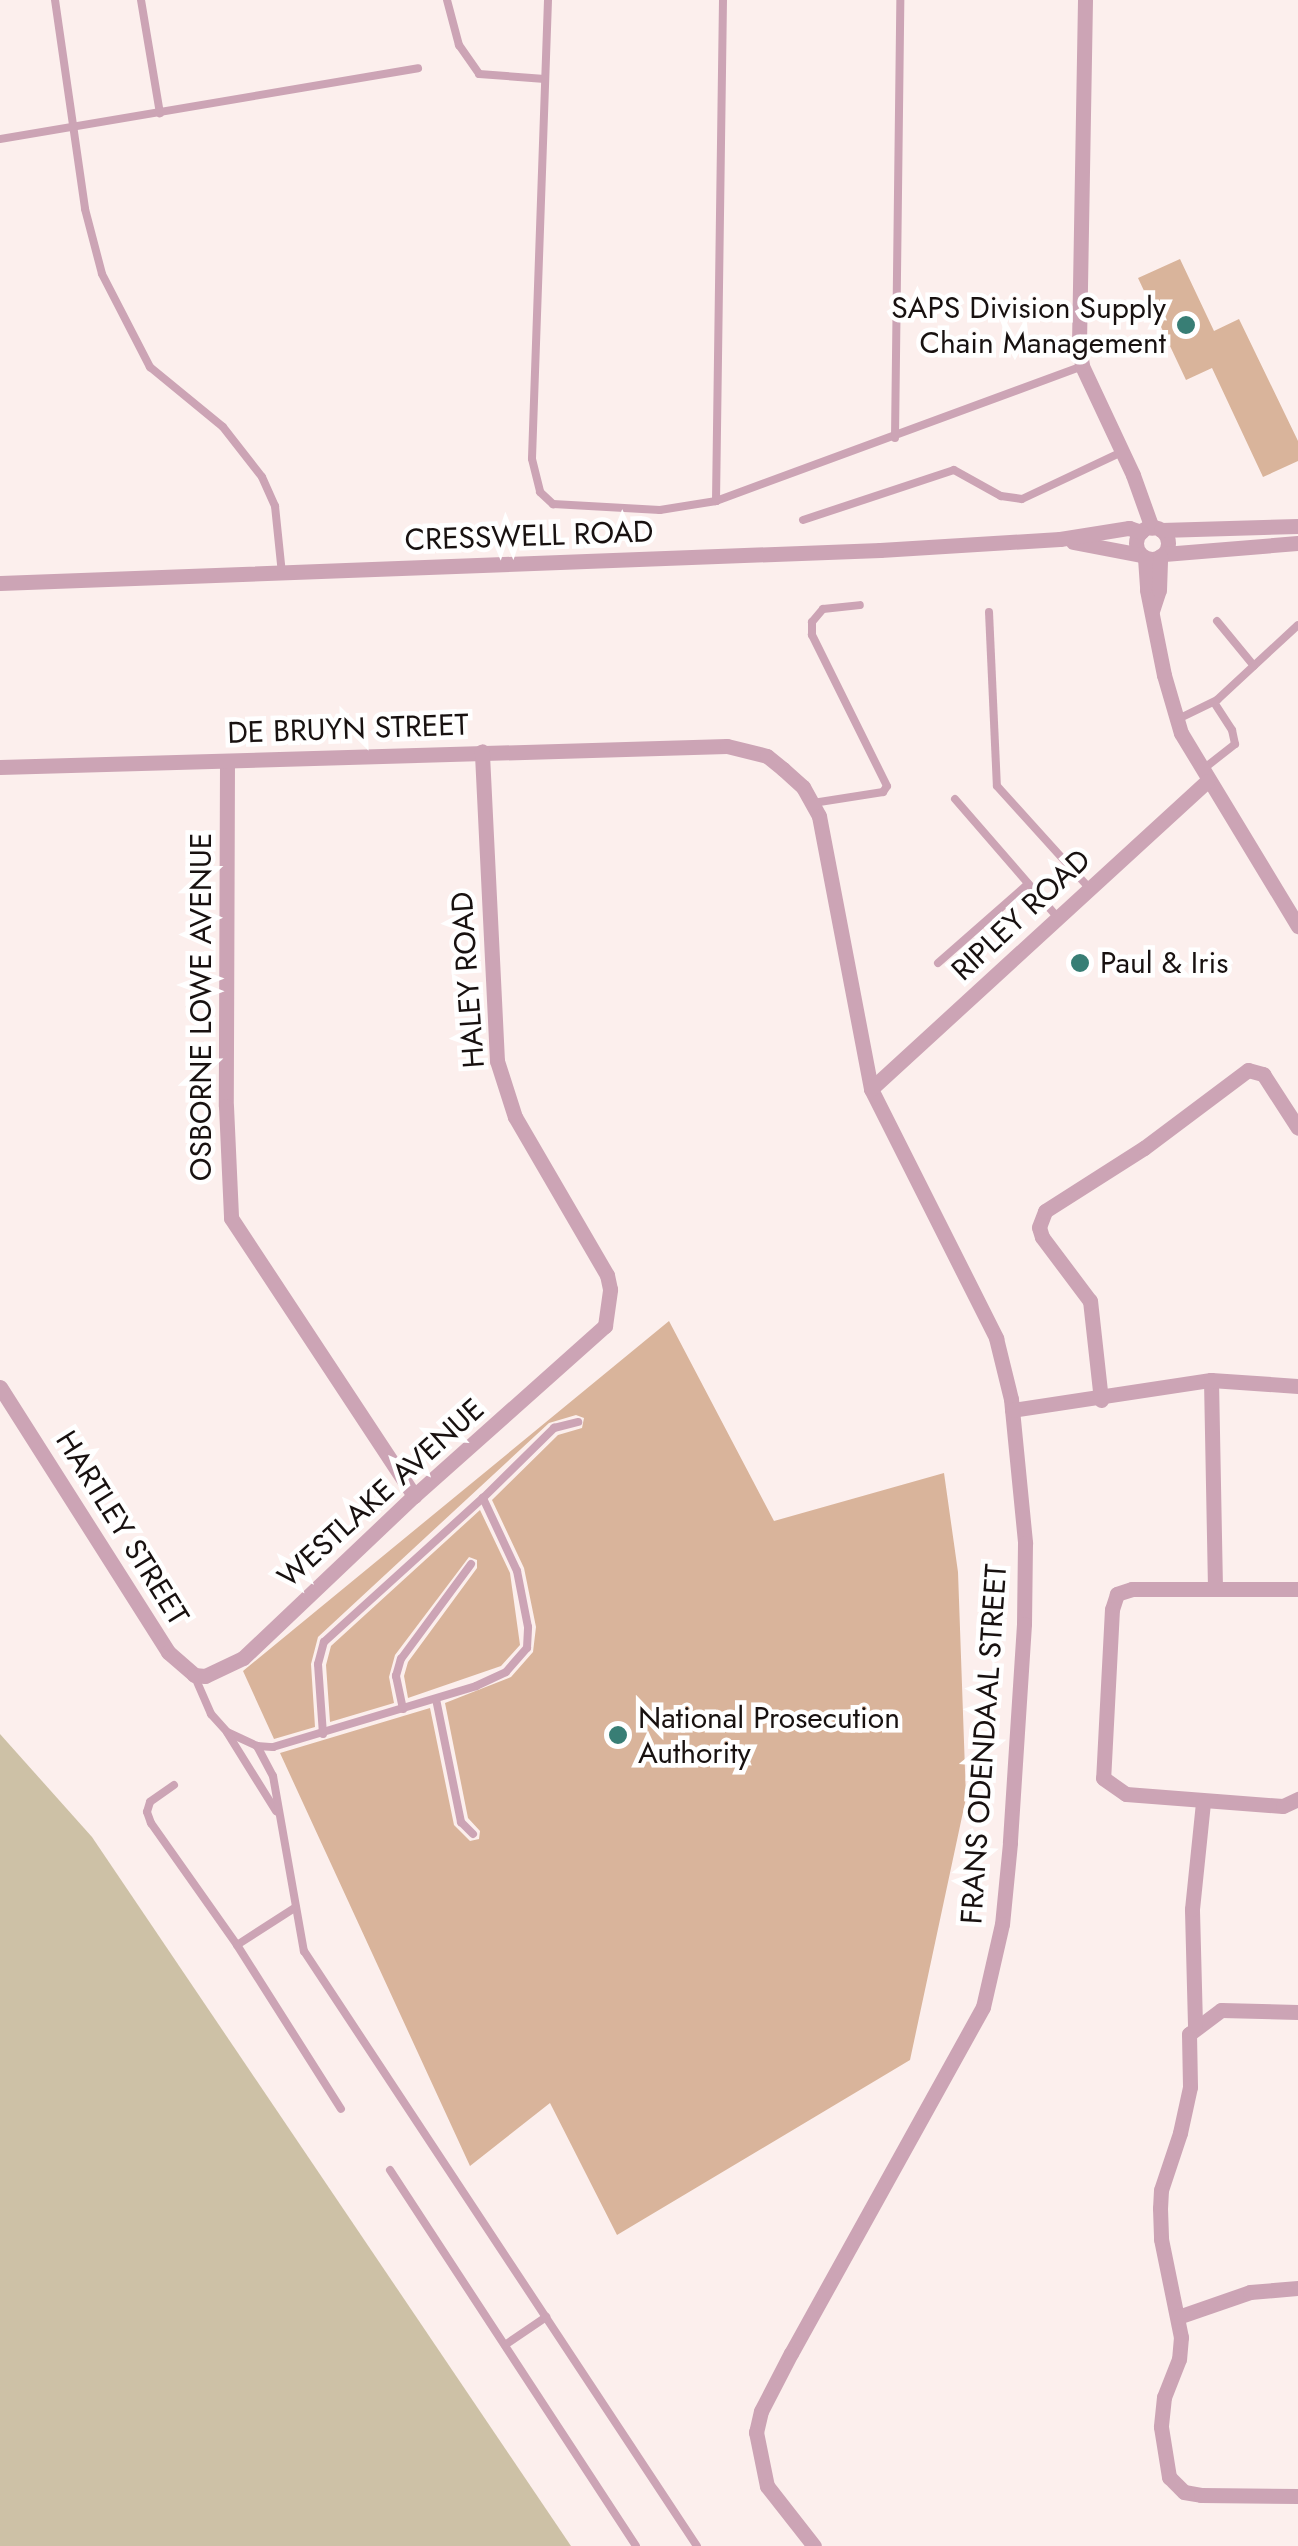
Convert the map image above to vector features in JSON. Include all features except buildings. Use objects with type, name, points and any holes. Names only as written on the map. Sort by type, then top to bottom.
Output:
[{"type":"street","points":[[1085,0],[1078,324],[1082,366],[1122,452],[1151,530],[1168,542],[1153,556]]},
{"type":"street","name":"CRESSWELL ROAD","points":[[0,583],[1060,539],[1128,528],[1298,526]]},
{"type":"street","points":[[1151,530],[1136,545],[1153,556],[1161,579],[1152,611],[1176,720],[1204,776],[1298,926]]},
{"type":"street","name":"CRESSWELL ROAD","points":[[1060,539],[1153,556],[1298,543]]},
{"type":"street","name":"FRANS ODENDAAL STREET","points":[[698,745],[727,746],[767,756],[793,777],[813,803],[826,840],[871,1089],[996,1338],[1012,1410],[1025,1543],[1024,1624],[1010,1843],[995,1963],[983,2007],[761,2411],[756,2447],[767,2486],[814,2546]]},
{"type":"street","name":"DE BRUYN STREET","points":[[0,767],[698,745]]},
{"type":"street","name":"HALEY ROAD","points":[[482,751],[497,1061],[515,1117],[600,1259],[610,1289],[605,1326],[582,1347]]},
{"type":"street","name":"OSBORNE LOWE AVENUE","points":[[227,762],[226,1106],[231,1218],[414,1496]]},
{"type":"street","name":"RIPLEY ROAD","points":[[871,1089],[1090,889],[1204,776]]},
{"type":"street","points":[[1101,1400],[1090,1301],[1042,1237],[1039,1228],[1045,1211],[1144,1148],[1248,1070],[1263,1074],[1298,1128]]},
{"type":"street","name":"WESTLAKE AVENUE","points":[[194,1675],[214,1675],[244,1658],[414,1496],[582,1347]]},
{"type":"street","points":[[1012,1410],[1101,1400],[1211,1380],[1298,1386]]},
{"type":"street","points":[[1211,1380],[1215,1588]]},
{"type":"street","name":"HARTLEY STREET","points":[[0,1387],[159,1640],[194,1675]]},
{"type":"street","points":[[1298,1589],[1126,1590],[1117,1594],[1112,1610],[1103,1778],[1114,1790],[1126,1794],[1203,1802],[1283,1806],[1298,1798]]},
{"type":"street","points":[[1203,1802],[1192,1909],[1195,2025],[1188,2042],[1190,2087],[1180,2133],[1160,2190],[1161,2239],[1178,2316],[1178,2359],[1164,2396],[1161,2427],[1170,2477],[1184,2492],[1298,2496]]},
{"type":"street","points":[[1195,2025],[1220,2010],[1298,2012]]},
{"type":"street","points":[[1178,2316],[1250,2292],[1298,2288]]},
{"type":"lane","points":[[55,0],[95,251],[117,308],[150,367],[223,427],[262,478],[274,506],[282,574]]},
{"type":"lane","points":[[140,0],[160,112]]},
{"type":"lane","points":[[447,0],[459,44],[479,74],[546,79]]},
{"type":"lane","points":[[548,0],[532,459],[540,492],[553,504],[660,510],[716,501],[1082,366]]},
{"type":"lane","points":[[716,501],[723,0]]},
{"type":"lane","points":[[895,438],[900,0]]},
{"type":"lane","points":[[0,138],[418,68]]},
{"type":"lane","points":[[804,520],[954,470],[1002,496],[1022,498],[1122,452]]},
{"type":"lane","points":[[813,803],[882,792],[887,786],[812,634],[812,622],[823,609],[860,605]]},
{"type":"lane","points":[[988,612],[997,786],[1090,889]]},
{"type":"lane","points":[[1218,622],[1254,666]]},
{"type":"lane","points":[[1176,720],[1214,702],[1298,625]]},
{"type":"lane","points":[[1204,776],[1236,744],[1214,702]]},
{"type":"lane","points":[[955,799],[1058,918]]},
{"type":"lane","points":[[938,963],[1028,884]]},
{"type":"lane","points":[[323,1734],[318,1664],[324,1642],[554,1428],[578,1422]]},
{"type":"lane","points":[[227,1732],[257,1746],[273,1747],[496,1678],[518,1661],[529,1639],[516,1572],[483,1498]]},
{"type":"lane","points":[[402,1709],[396,1676],[400,1658],[470,1564]]},
{"type":"lane","points":[[194,1675],[211,1714],[227,1732],[278,1815]]},
{"type":"lane","points":[[436,1699],[461,1822],[474,1834]]},
{"type":"lane","points":[[257,1746],[273,1776],[304,1951],[697,2546]]},
{"type":"lane","points":[[174,1785],[150,1802],[147,1812],[151,1823],[237,1945],[341,2109]]},
{"type":"lane","points":[[237,1945],[296,1907]]},
{"type":"lane","points":[[390,2170],[636,2546]]},
{"type":"lane","points":[[504,2346],[546,2317]]},
{"type":"shaded area","points":[[0,1734],[92,1837],[571,2546],[0,2546]]},
{"type":"place","name":"SAPS Division Supply Chain Management","points":[[1186,325]]},
{"type":"place","name":"Paul & Iris","points":[[1080,963]]},
{"type":"place","name":"National Prosecution Authority","points":[[618,1735]]}]
